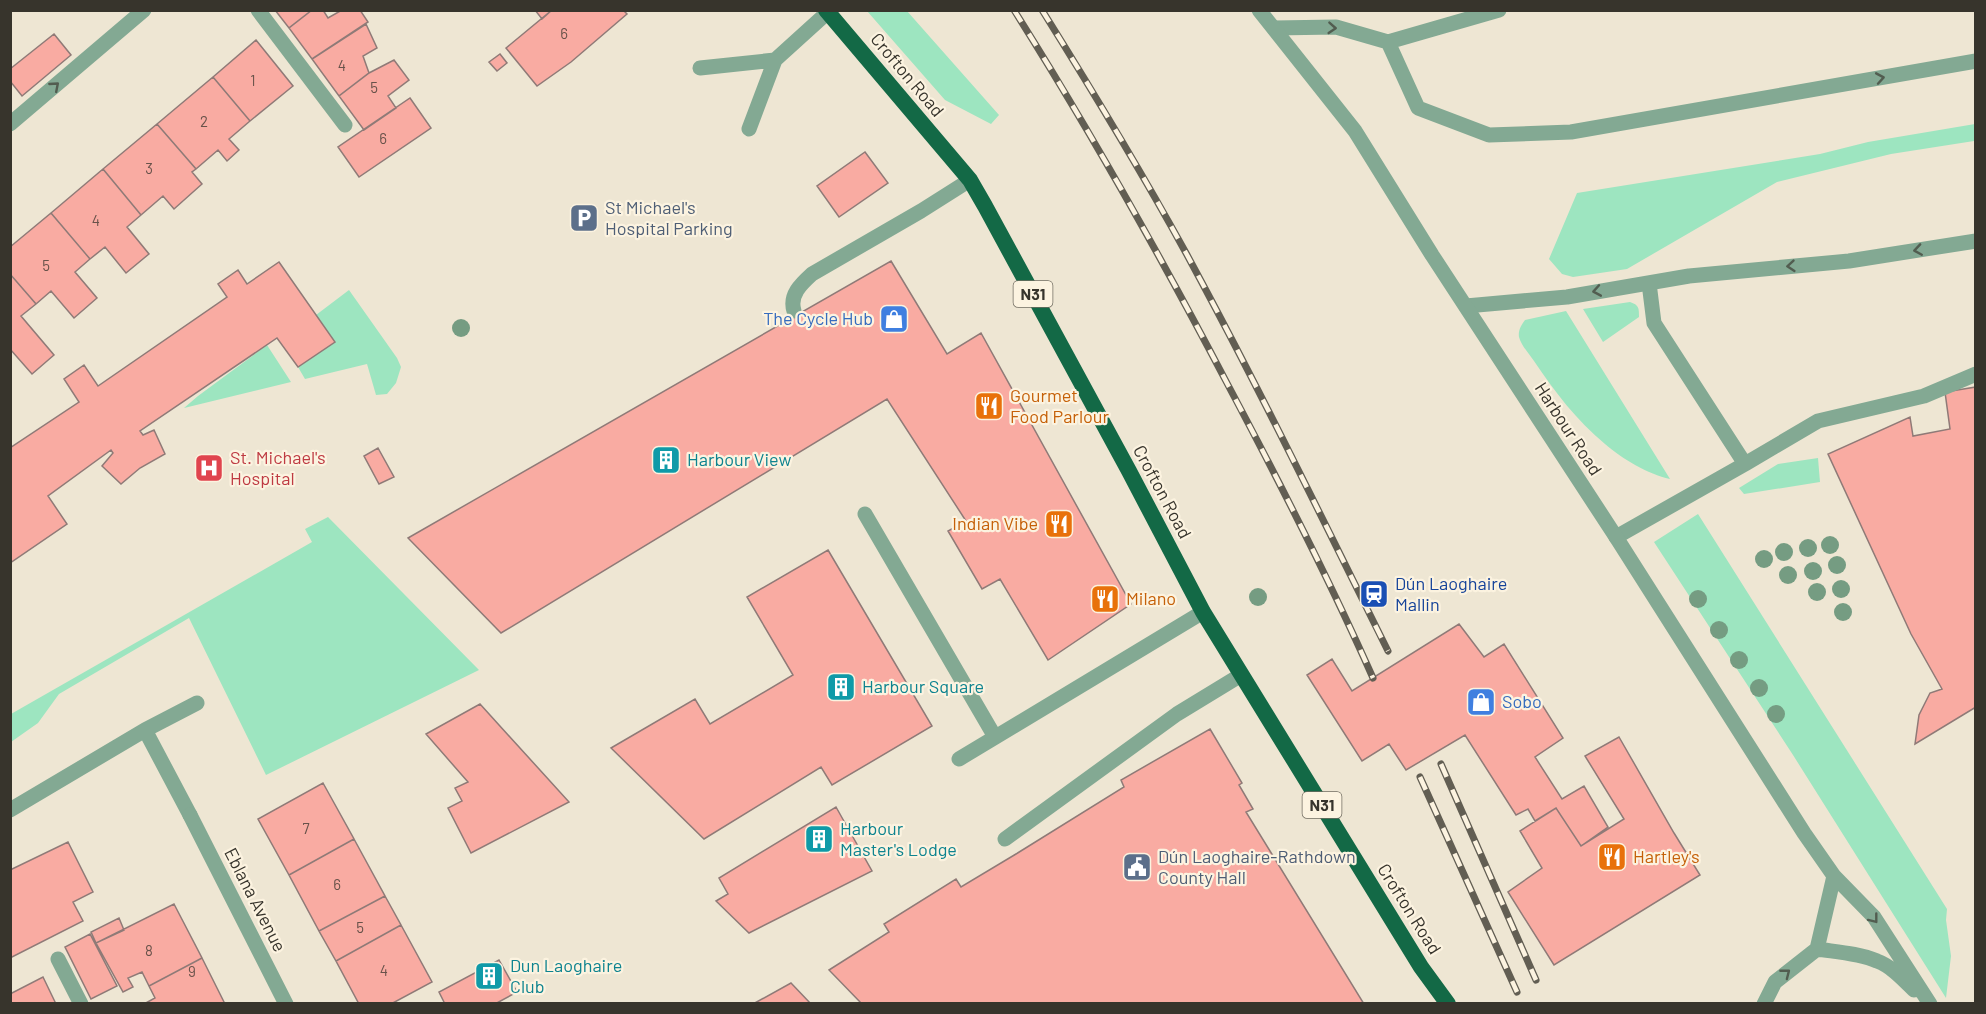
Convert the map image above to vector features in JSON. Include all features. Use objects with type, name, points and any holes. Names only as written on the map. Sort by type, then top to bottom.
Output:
[{"type":"highway","name":"Crofton Road","points":[[827,11],[970,180],[1129,471],[1203,612],[1421,967],[1448,1004]]},
{"type":"street","points":[[10,124],[144,10]]},
{"type":"street","points":[[258,10],[345,125]]},
{"type":"street","name":"Harbour Road","points":[[1258,10],[1354,131],[1773,785],[1834,876],[1874,916],[1929,1004]]},
{"type":"street","points":[[1274,28],[1336,27],[1388,42],[1499,10]]},
{"type":"street","points":[[749,129],[775,60],[827,11]]},
{"type":"street","points":[[1388,42],[1418,108],[1489,135],[1571,132],[1976,61]]},
{"type":"street","points":[[700,68],[775,60]]},
{"type":"street","points":[[794,311],[794,295],[800,285],[812,274],[970,180]]},
{"type":"street","points":[[1466,306],[1567,297],[1689,276],[1849,261],[1976,241]]},
{"type":"street","points":[[1649,283],[1654,323],[1745,464]]},
{"type":"street","points":[[1616,537],[1818,421],[1924,396],[1976,374]]},
{"type":"street","points":[[865,514],[995,737]]},
{"type":"street","points":[[959,759],[1203,612]]},
{"type":"street","points":[[1005,839],[1177,714],[1241,675]]},
{"type":"street","points":[[10,810],[145,730],[197,703]]},
{"type":"street","name":"Eblana Avenue","points":[[145,730],[286,1004]]},
{"type":"street","points":[[1764,1004],[1775,982],[1817,950],[1834,876]]},
{"type":"street","points":[[1817,950],[1857,955],[1878,961],[1897,974],[1929,1004]]},
{"type":"street","points":[[58,959],[81,1004]]},
{"type":"green space","points":[[867,11],[907,11],[999,115],[991,124],[945,100]]},
{"type":"green space","points":[[1975,124],[1974,141],[1891,154],[1777,182],[1627,269],[1573,277],[1562,274],[1549,259],[1577,193],[1820,154],[1868,142]]},
{"type":"green space","points":[[349,290],[401,367],[396,383],[387,394],[376,395],[367,364],[305,379],[298,367],[335,342],[316,315]]},
{"type":"green space","points":[[1630,302],[1638,307],[1639,317],[1603,342],[1583,309]]},
{"type":"green space","points":[[1566,311],[1670,479],[1644,470],[1612,450],[1594,435],[1566,405],[1523,346],[1519,335],[1525,320]]},
{"type":"green space","points":[[267,345],[291,382],[184,408],[198,396]]},
{"type":"green space","points":[[1818,458],[1820,482],[1744,494],[1739,488],[1778,464]]},
{"type":"green space","points":[[1698,514],[1947,909],[1946,920],[1951,956],[1946,998],[1793,755],[1654,542]]},
{"type":"green space","points":[[328,517],[479,670],[266,775],[189,618],[59,694],[38,723],[11,742],[11,714],[312,542],[305,529]]},
{"type":"building","points":[[275,10],[312,10],[289,28]]},
{"type":"building","points":[[312,10],[323,10],[328,18],[342,10],[360,10],[368,22],[312,59],[289,28]]},
{"type":"building","points":[[535,10],[552,10],[542,19]]},
{"type":"building","points":[[552,10],[623,10],[627,14],[571,62],[537,86],[506,48]]},
{"type":"building","points":[[366,24],[377,48],[363,56],[369,73],[339,96],[312,59]]},
{"type":"building","points":[[54,34],[71,55],[22,96],[10,81],[10,69]]},
{"type":"building","points":[[256,40],[293,86],[250,121],[213,77]]},
{"type":"building","points":[[500,54],[507,63],[497,71],[489,62]]},
{"type":"building","points":[[394,60],[409,80],[388,96],[396,108],[364,130],[339,96],[369,73]]},
{"type":"building","points":[[213,77],[250,121],[229,139],[239,150],[227,161],[218,150],[196,169],[157,124]]},
{"type":"building","points":[[410,98],[431,128],[359,177],[338,147]]},
{"type":"building","points":[[157,124],[196,169],[192,172],[202,184],[174,209],[163,196],[141,215],[103,169]]},
{"type":"building","points":[[865,152],[888,183],[839,217],[817,186]]},
{"type":"building","points":[[103,169],[141,215],[127,227],[149,254],[126,273],[105,247],[90,259],[51,213]]},
{"type":"building","points":[[51,213],[90,259],[75,272],[97,298],[74,318],[51,291],[36,304],[10,274],[10,247]]},
{"type":"building","name":"Harbour View","points":[[891,261],[947,354],[981,333],[1131,604],[1048,660],[1000,579],[982,589],[948,531],[966,521],[887,399],[501,633],[408,538]]},
{"type":"building","points":[[279,262],[335,342],[298,367],[277,338],[140,431],[143,435],[154,430],[165,454],[140,468],[121,484],[102,466],[113,453],[111,450],[48,496],[67,524],[10,563],[10,448],[79,402],[64,379],[84,365],[98,386],[227,297],[218,284],[238,270],[247,284]]},
{"type":"building","points":[[10,274],[36,304],[21,316],[54,355],[32,374],[10,349]]},
{"type":"building","points":[[1976,387],[1976,707],[1915,744],[1919,715],[1930,693],[1942,689],[1911,634],[1828,454],[1910,417],[1913,436],[1950,429],[1945,392]]},
{"type":"building","points":[[378,448],[394,477],[379,484],[364,456]]},
{"type":"building","name":"Harbour Square","points":[[828,550],[932,726],[832,785],[821,767],[704,839],[611,748],[695,699],[710,724],[793,675],[747,597]]},
{"type":"building","points":[[1459,624],[1484,657],[1504,644],[1563,738],[1535,757],[1562,799],[1584,786],[1608,827],[1581,846],[1556,808],[1535,821],[1528,809],[1516,815],[1465,735],[1406,770],[1389,744],[1362,761],[1307,675],[1332,659],[1352,691]]},
{"type":"building","points":[[480,704],[569,802],[471,853],[448,808],[462,801],[455,788],[468,782],[426,734]]},
{"type":"building","name":"Dún Laoghaire-Rathdown County Hall","points":[[1210,729],[1242,783],[1239,785],[1253,809],[1246,812],[1364,1004],[862,1004],[829,970],[889,932],[884,924],[956,879],[961,887],[1124,787],[1121,780]]},
{"type":"building","name":"Hartley's","points":[[1619,737],[1700,875],[1554,965],[1508,892],[1542,868],[1520,831],[1556,808],[1581,846],[1624,819],[1585,756]]},
{"type":"building","points":[[323,783],[354,839],[289,875],[258,819]]},
{"type":"building","name":"Harbour Master's Lodge","points":[[836,807],[872,871],[749,933],[716,901],[728,894],[719,878]]},
{"type":"building","points":[[354,839],[385,896],[319,931],[289,875]]},
{"type":"building","points":[[68,842],[93,892],[73,902],[83,921],[10,958],[10,870]]},
{"type":"building","points":[[385,896],[401,925],[336,961],[319,931]]},
{"type":"building","points":[[174,904],[202,958],[149,986],[142,972],[128,978],[133,987],[123,992],[96,943]]},
{"type":"building","points":[[119,918],[124,930],[96,943],[91,932]]},
{"type":"building","points":[[401,925],[432,982],[391,1004],[359,1004],[336,961]]},
{"type":"building","points":[[90,934],[117,986],[91,999],[65,947]]},
{"type":"building","points":[[202,958],[225,1004],[144,1004],[155,998],[149,986]]},
{"type":"building","name":"Dun Laoghaire Club","points":[[499,960],[517,992],[495,1004],[445,1004],[439,992]]},
{"type":"building","points":[[43,977],[56,1004],[10,1004],[10,994]]},
{"type":"building","points":[[791,983],[811,1004],[753,1004]]},
{"type":"railway","points":[[1014,10],[1098,149],[1203,337],[1303,530],[1373,678]]},
{"type":"railway","points":[[1042,10],[1116,131],[1186,253],[1264,401],[1388,651]]},
{"type":"railway","points":[[1441,764],[1536,980]]},
{"type":"railway","points":[[1420,777],[1517,992]]},
{"type":"place","name":"St Michael's Hospital Parking","points":[[584,218]]},
{"type":"place","name":"The Cycle Hub","points":[[894,319]]},
{"type":"place","name":"Gourmet Food Parlour","points":[[989,406]]},
{"type":"place","name":"Harbour View","points":[[666,460]]},
{"type":"place","name":"St. Michael's Hospital","points":[[209,468]]},
{"type":"place","name":"Indian Vibe","points":[[1059,524]]},
{"type":"place","name":"Dún Laoghaire Mallin","points":[[1374,594]]},
{"type":"place","name":"Milano","points":[[1105,599]]},
{"type":"place","name":"Harbour Square","points":[[841,687]]},
{"type":"place","name":"Sobo","points":[[1481,702]]},
{"type":"place","name":"Harbour Master's Lodge","points":[[819,839]]},
{"type":"place","name":"Hartley's","points":[[1612,857]]},
{"type":"place","name":"Dún Laoghaire-Rathdown County Hall","points":[[1137,867]]},
{"type":"place","name":"Dun Laoghaire Club","points":[[489,976]]}]
